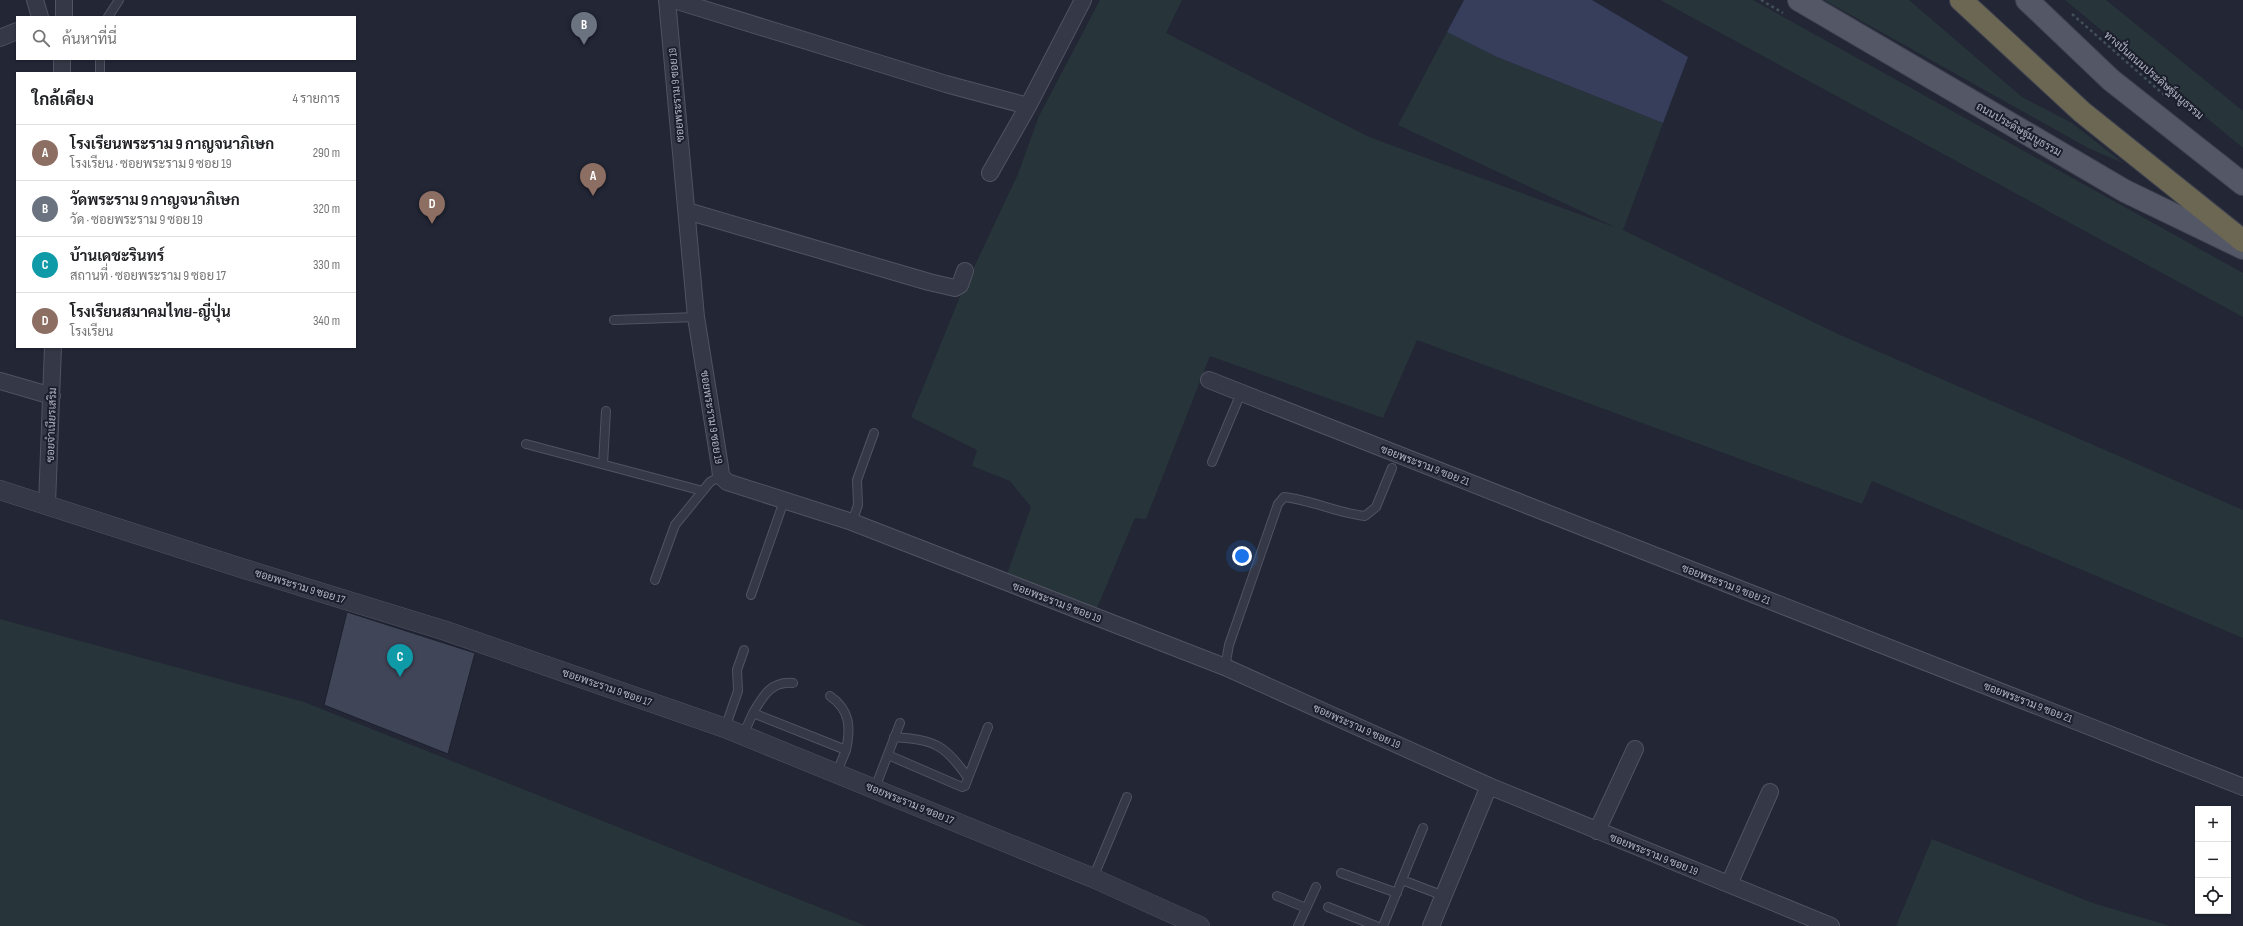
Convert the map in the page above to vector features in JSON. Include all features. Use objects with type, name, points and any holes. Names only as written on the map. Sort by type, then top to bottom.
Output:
[{"type":"highway","points":[[1961,0],[2082,112],[2243,240]]},
{"type":"main road","name":"ถนนประดิษฐ์มนูธรรม","points":[[1799,0],[2125,191],[2243,248]]},
{"type":"main road","points":[[2027,0],[2111,80],[2243,184]]},
{"type":"street","points":[[35,0],[40,16]]},
{"type":"street","name":"ซอยพระราม 9 ซอย 19","points":[[667,0],[696,318],[721,476],[731,484],[852,522],[1225,667],[1489,786],[1831,926]]},
{"type":"street","points":[[674,0],[946,84],[1028,106]]},
{"type":"street","points":[[990,173],[1028,106],[1083,0]]},
{"type":"street","points":[[0,38],[16,32]]},
{"type":"street","points":[[62,60],[62,72]]},
{"type":"street","points":[[687,210],[929,282],[955,288],[960,285],[965,271]]},
{"type":"street","name":"ซอยจำเนียรเสริม","points":[[47,504],[53,348]]},
{"type":"street","name":"ซอยพระราม 9 ซอย 21","points":[[1209,380],[2243,787]]},
{"type":"street","points":[[0,381],[52,396]]},
{"type":"street","name":"ซอยพระราม 9 ซอย 17","points":[[0,490],[235,566],[444,630],[725,728],[837,772],[1093,878],[1200,926]]},
{"type":"street","points":[[1597,831],[1636,749]]},
{"type":"street","points":[[1432,926],[1489,786]]},
{"type":"street","points":[[1729,884],[1770,792]]},
{"type":"lane","points":[[109,16],[118,0]]},
{"type":"lane","points":[[100,60],[100,72]]},
{"type":"lane","points":[[614,320],[696,318]]},
{"type":"lane","points":[[1212,462],[1241,393]]},
{"type":"lane","points":[[603,464],[606,411]]},
{"type":"lane","points":[[852,522],[858,505],[857,480],[874,433]]},
{"type":"lane","points":[[526,444],[703,491]]},
{"type":"lane","points":[[1225,667],[1229,645],[1278,504],[1284,497],[1296,498],[1352,515],[1366,516],[1376,507],[1392,468]]},
{"type":"lane","points":[[655,580],[676,525],[710,482],[721,476]]},
{"type":"lane","points":[[750,595],[784,501]]},
{"type":"lane","points":[[725,728],[738,691],[737,670],[744,650]]},
{"type":"lane","points":[[743,735],[753,712],[763,696],[773,686],[779,683],[793,683]]},
{"type":"lane","points":[[830,696],[841,705],[848,717],[849,731],[846,750],[837,772]]},
{"type":"lane","points":[[753,712],[846,750]]},
{"type":"lane","points":[[875,788],[900,722]]},
{"type":"lane","points":[[888,755],[962,787],[965,786],[988,727]]},
{"type":"lane","points":[[894,737],[916,739],[936,744],[946,750],[968,778]]},
{"type":"lane","points":[[1093,878],[1127,797]]},
{"type":"lane","points":[[1383,926],[1398,893],[1422,828]]},
{"type":"lane","points":[[1341,873],[1398,893]]},
{"type":"lane","points":[[1402,880],[1444,896]]},
{"type":"lane","points":[[1298,926],[1316,887]]},
{"type":"lane","points":[[1277,896],[1306,908]]},
{"type":"lane","points":[[1328,908],[1376,926]]},
{"type":"path","name":"ทางปั่นถนนประดิษฐ์มนูธรรม","points":[[2068,10],[2173,102]]},
{"type":"shaded area","points":[[1100,0],[1182,0],[1166,33],[1369,137],[1617,228],[1398,125],[1447,32],[1497,57],[1663,123],[1623,230],[1838,334],[2243,510],[2243,638],[1872,481],[1862,504],[1417,340],[1383,418],[1210,356],[1146,519],[1135,518],[1097,608],[1007,574],[1031,507],[1010,481],[972,466],[977,450],[911,417],[959,299],[1018,174],[1039,116]]},
{"type":"shaded area","points":[[1660,0],[1753,0],[2243,273],[2243,317]]},
{"type":"shaded area","points":[[1824,0],[1909,0],[2022,97],[2072,123],[2123,163],[2088,148]]},
{"type":"shaded area","points":[[2065,0],[2106,0],[2243,111],[2243,148]]},
{"type":"shaded area","points":[[0,619],[304,702],[866,926],[0,926]]},
{"type":"shaded area","points":[[1932,839],[2093,903],[2170,926],[1896,926]]},
{"type":"water","points":[[1464,0],[1592,0],[1688,57],[1663,123],[1497,57],[1447,32]]},
{"type":"building","points":[[347,612],[475,653],[448,754],[324,705]]},
{"type":"place","name":"วัดพระราม 9 กาญจนาภิเษก","points":[[584,45]]},
{"type":"place","name":"โรงเรียนพระราม 9 กาญจนาภิเษก","points":[[593,196]]},
{"type":"place","name":"โรงเรียนสมาคมไทย-ญี่ปุ่น","points":[[432,224]]},
{"type":"place","name":"บ้านเดชะรินทร์","points":[[400,677]]}]
